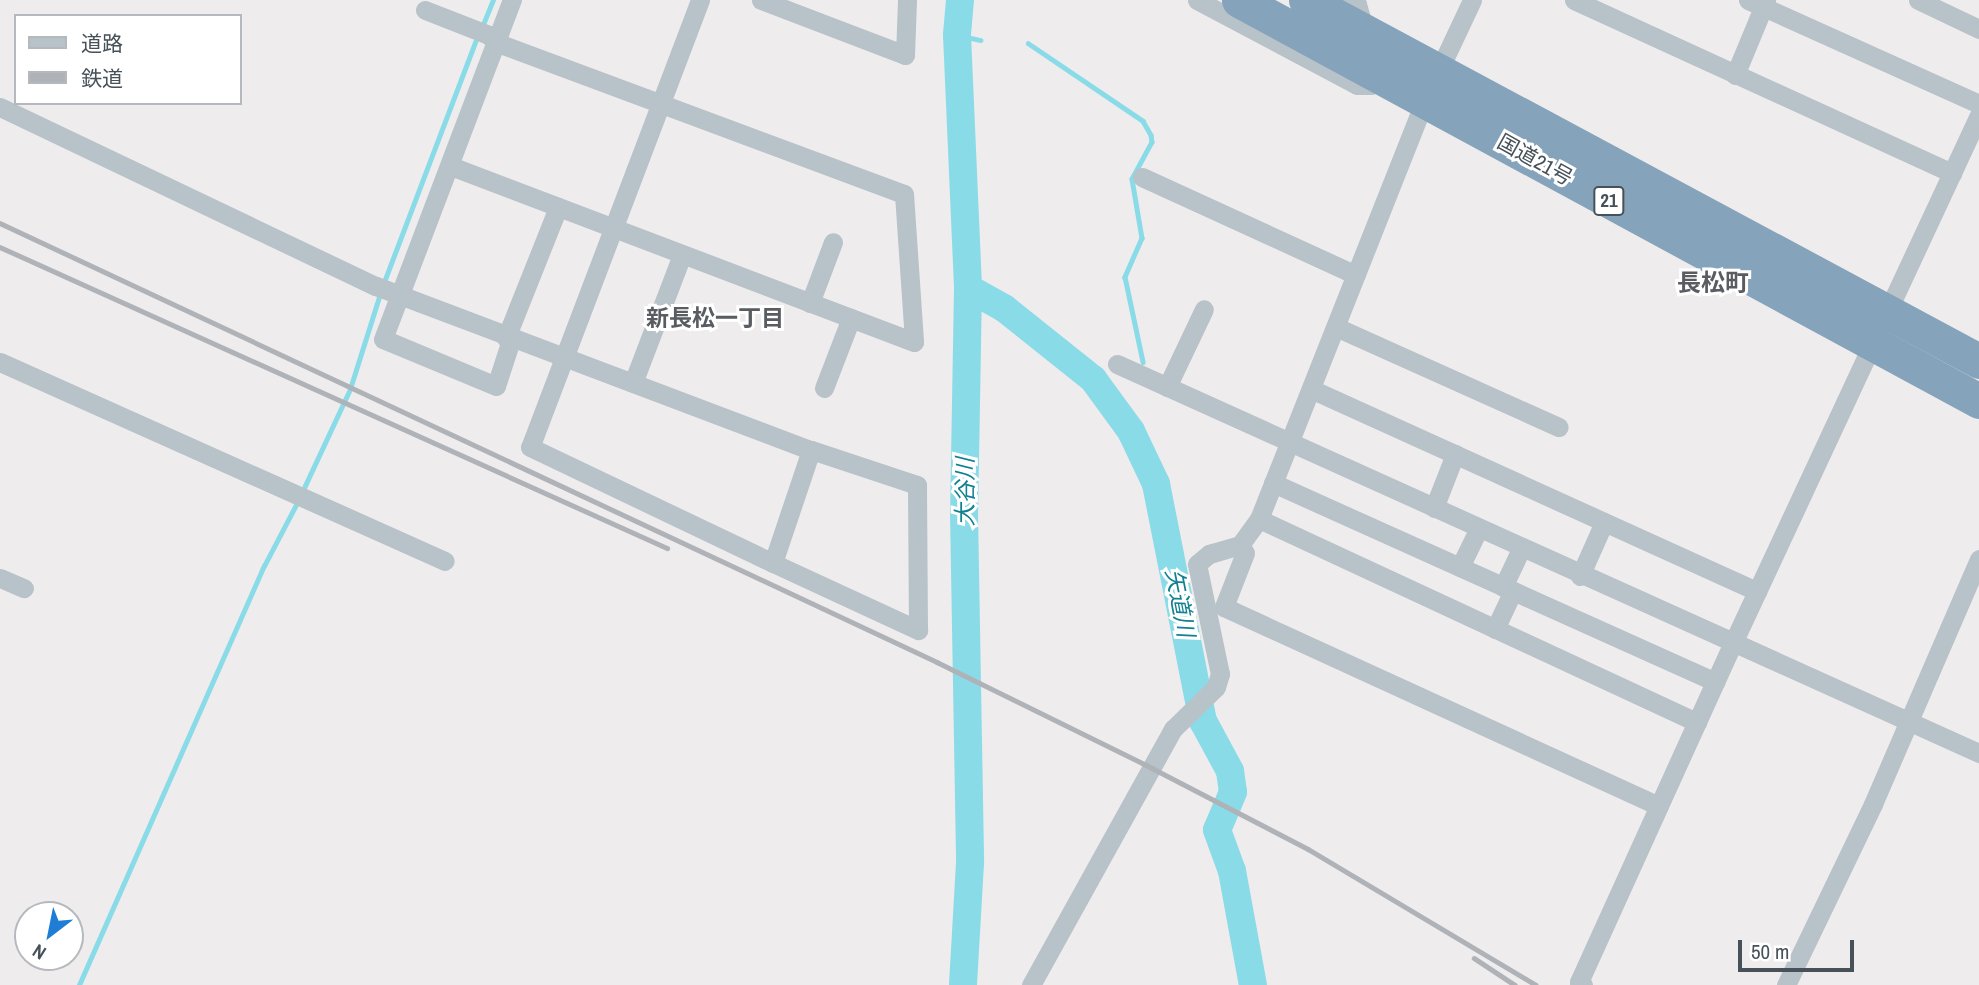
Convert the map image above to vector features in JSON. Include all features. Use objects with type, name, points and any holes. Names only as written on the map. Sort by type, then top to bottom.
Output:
[{"type":"highway","name":"国道21号","points":[[1239,0],[1380,77],[1432,84],[1979,360]]},
{"type":"highway","name":"国道21号","points":[[1306,0],[1366,33],[1432,84],[1873,347],[1979,401]]},
{"type":"street","points":[[512,0],[486,35],[450,166],[390,291],[383,339],[496,386],[509,339],[558,207]]},
{"type":"street","points":[[0,107],[390,291],[509,339],[563,356],[811,450],[917,485],[918,630],[530,447],[563,356],[614,229],[658,104],[700,0]]},
{"type":"street","points":[[761,0],[905,55],[907,0]]},
{"type":"street","points":[[1197,0],[1357,85],[1371,85],[1380,77]]},
{"type":"street","points":[[1350,0],[1357,4],[1366,33]]},
{"type":"street","points":[[1031,985],[1184,715],[1216,687],[1220,674],[1197,564],[1209,554],[1240,544],[1259,519],[1432,84],[1472,0]]},
{"type":"street","points":[[1574,0],[1952,173]]},
{"type":"street","points":[[1918,0],[1979,29]]},
{"type":"street","points":[[1735,75],[1759,2],[1979,104]]},
{"type":"street","points":[[425,10],[658,104],[904,194],[914,342],[450,166]]},
{"type":"street","points":[[1583,985],[1579,982],[1715,682],[1979,115]]},
{"type":"street","points":[[1142,177],[1356,275]]},
{"type":"street","points":[[810,303],[833,242]]},
{"type":"street","points":[[633,383],[682,254]]},
{"type":"street","points":[[1167,387],[1204,309]]},
{"type":"street","points":[[824,388],[851,318]]},
{"type":"street","points":[[1336,327],[1559,427]]},
{"type":"street","points":[[0,362],[445,561]]},
{"type":"street","points":[[1116,364],[1580,576],[1979,753]]},
{"type":"street","points":[[1311,389],[1757,591]]},
{"type":"street","points":[[773,563],[811,450]]},
{"type":"street","points":[[1434,508],[1455,454]]},
{"type":"street","points":[[1273,483],[1715,682]]},
{"type":"street","points":[[1259,519],[1697,722]]},
{"type":"street","points":[[1580,576],[1604,522]]},
{"type":"street","points":[[1460,567],[1478,530]]},
{"type":"street","points":[[1240,544],[1245,553],[1224,607],[1659,806]]},
{"type":"street","points":[[1495,629],[1521,549]]},
{"type":"street","points":[[1786,985],[1873,804],[1906,720],[1979,559]]},
{"type":"street","points":[[0,578],[24,588]]},
{"type":"waterway","points":[[482,27],[493,0]]},
{"type":"waterway","name":"大谷川","points":[[960,0],[957,35],[968,288],[964,512],[970,863],[963,985]]},
{"type":"waterway","points":[[384,282],[478,35]]},
{"type":"waterway","points":[[957,35],[980,40]]},
{"type":"waterway","points":[[1028,43],[1143,121],[1151,135],[1152,142],[1132,179],[1142,238],[1125,277],[1143,362]]},
{"type":"waterway","name":"矢道川","points":[[968,288],[1004,308],[1093,379],[1131,431],[1156,484],[1203,721],[1230,771],[1233,792],[1217,830],[1232,871],[1253,985]]},
{"type":"waterway","points":[[303,490],[350,389],[380,294]]},
{"type":"waterway","points":[[79,985],[264,566],[298,501]]},
{"type":"railway","points":[[0,223],[937,662],[1152,768],[1308,849],[1536,985]]},
{"type":"railway","points":[[0,247],[667,548]]},
{"type":"railway","points":[[1474,958],[1515,985]]},
{"type":"district","name":"長松町","points":[[1713,283]]},
{"type":"district","name":"新長松一丁目","points":[[715,318]]}]
